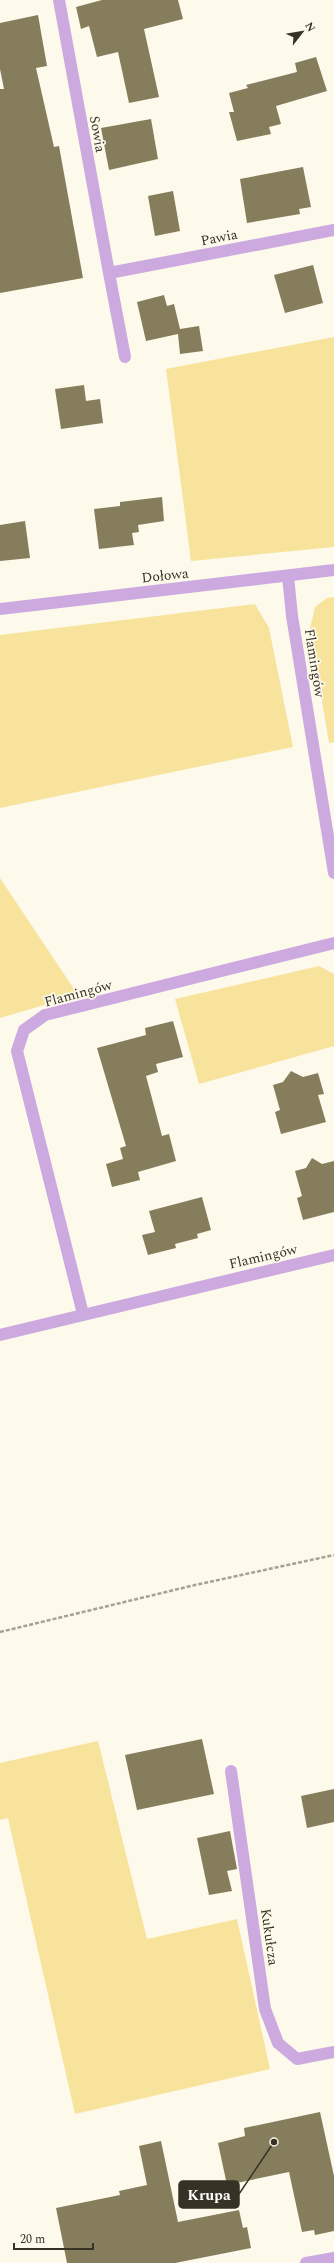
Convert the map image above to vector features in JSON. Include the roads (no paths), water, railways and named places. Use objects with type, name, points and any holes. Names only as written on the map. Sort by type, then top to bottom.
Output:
[{"type":"street","name":"Sowia","points":[[59,0],[125,357]]},
{"type":"street","name":"Pawia","points":[[109,273],[334,230]]},
{"type":"street","name":"Dołowa","points":[[0,609],[334,570]]},
{"type":"street","name":"Flamingów","points":[[288,576],[294,624],[334,873]]},
{"type":"street","name":"Flamingów","points":[[83,1314],[17,1051],[24,1030],[45,1016],[334,943]]},
{"type":"street","name":"Flamingów","points":[[0,1336],[83,1314],[334,1255]]},
{"type":"street","name":"Kukułcza","points":[[231,1771],[265,2009],[278,2044],[297,2059],[334,2052]]},
{"type":"street","points":[[306,2263],[334,2258]]},
{"type":"place","name":"Krupa","points":[[274,2142]]}]
